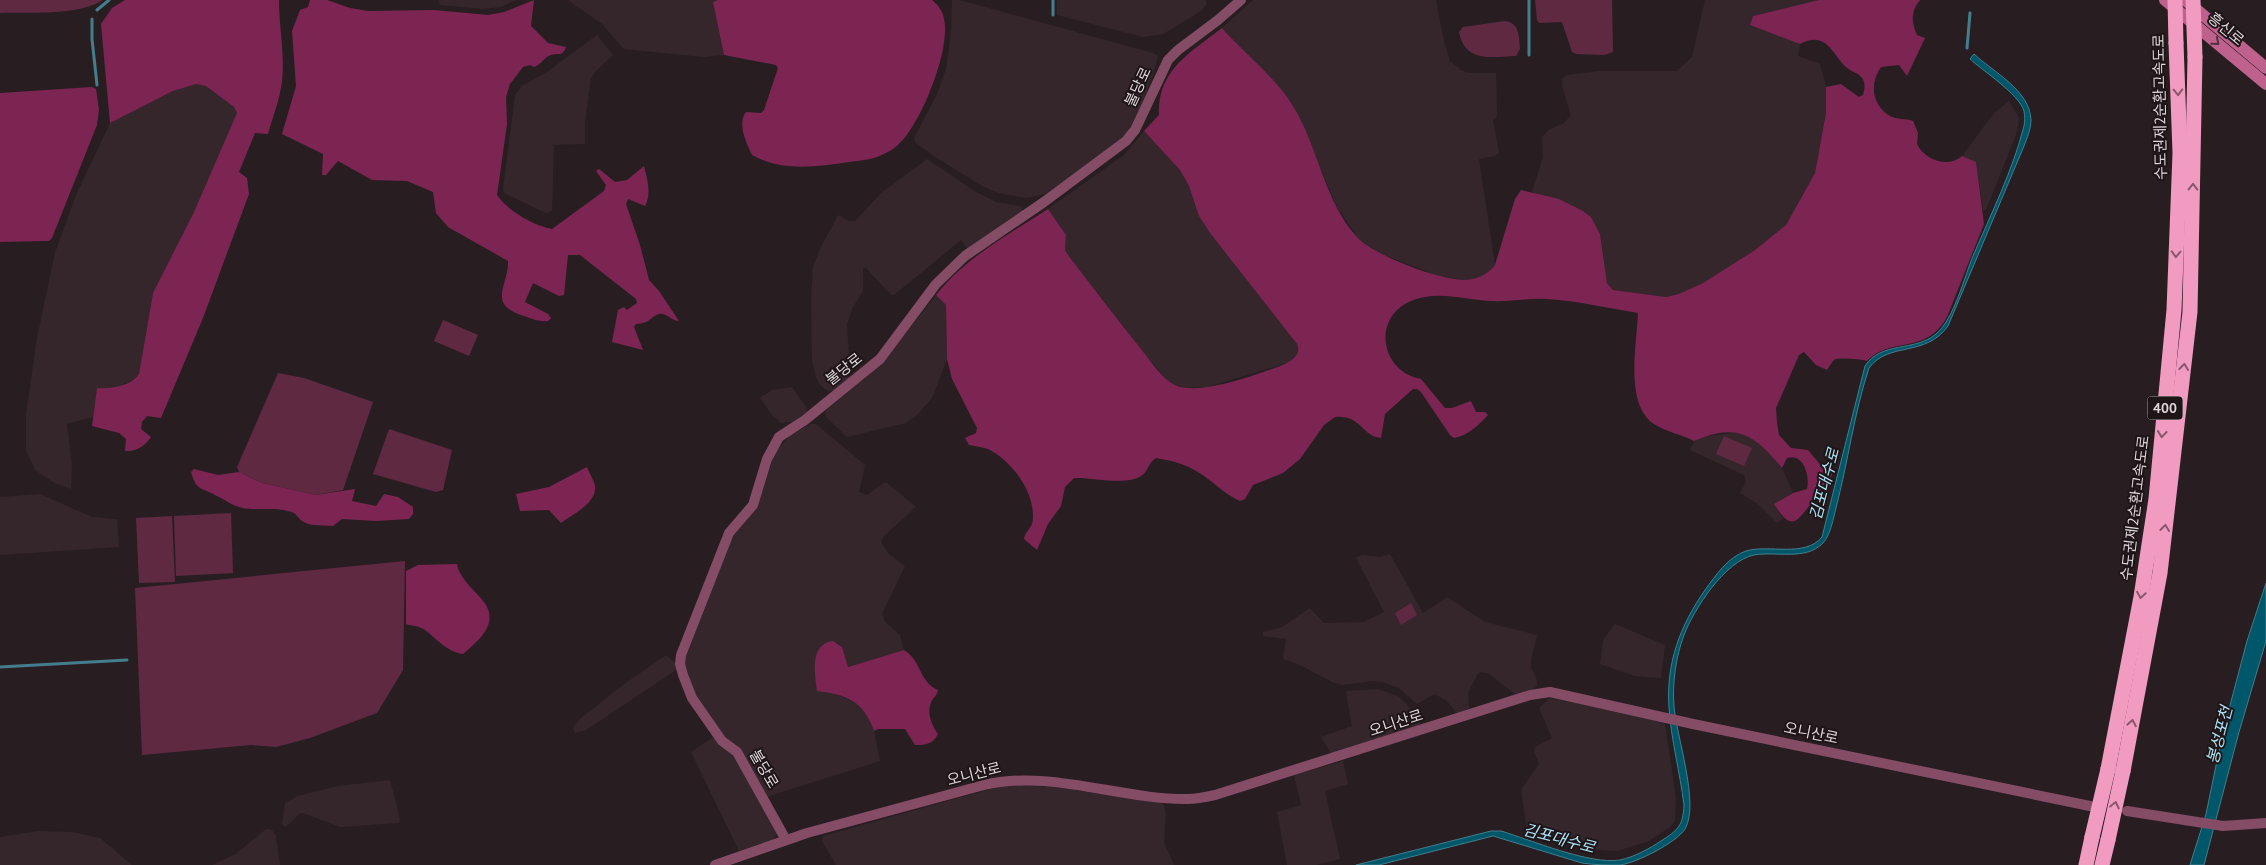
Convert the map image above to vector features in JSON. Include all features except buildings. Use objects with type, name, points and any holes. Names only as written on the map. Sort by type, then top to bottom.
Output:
[{"type":"highway","name":"수도권제2순환고속도로","points":[[2102,865],[2108,840],[2116,770],[2156,499],[2172,330],[2180,153],[2175,0]]},
{"type":"highway","name":"수도권제2순환고속도로","points":[[2086,865],[2092,837],[2116,770],[2160,573],[2190,312],[2195,57],[2193,0]]},
{"type":"main road","name":"흥신로","points":[[2165,0],[2266,84]]},
{"type":"main road","name":"흥신로","points":[[2185,0],[2266,68]]},
{"type":"street","name":"불당로","points":[[786,840],[737,752],[722,741],[692,698],[680,664],[681,655],[707,584],[729,532],[753,505],[766,459],[779,437],[805,420],[880,359],[946,273],[965,256],[1044,202],[1126,141],[1135,130],[1168,60],[1241,0]]},
{"type":"street","name":"오니산로","points":[[716,865],[786,840],[984,785],[1009,781],[1048,782],[1189,800],[1214,795],[1530,695],[1550,692],[2090,806]]},
{"type":"street","points":[[2127,811],[2223,826],[2266,823]]},
{"type":"shaded area","points":[[0,0],[103,0],[80,9],[67,11],[0,13]]},
{"type":"shaded area","points":[[125,0],[279,0],[283,61],[281,88],[268,134],[255,133],[239,172],[247,178],[249,194],[203,318],[161,418],[147,416],[142,422],[141,429],[151,437],[140,448],[129,451],[125,451],[126,439],[119,433],[92,426],[97,388],[108,388],[126,384],[139,374],[153,293],[194,212],[237,113],[234,107],[206,86],[196,84],[173,91],[110,123],[101,24],[112,8]]},
{"type":"shaded area","points":[[310,0],[327,0],[350,8],[368,11],[434,10],[488,15],[504,12],[534,0],[531,26],[548,43],[566,47],[561,54],[548,56],[534,67],[530,65],[523,67],[510,84],[506,97],[507,124],[497,195],[521,217],[552,229],[604,191],[606,185],[596,171],[599,169],[615,182],[627,180],[644,166],[649,191],[645,206],[628,199],[626,204],[640,245],[649,280],[659,291],[679,321],[667,315],[659,314],[645,322],[636,324],[634,327],[643,350],[612,342],[618,310],[624,307],[627,310],[637,303],[636,299],[580,255],[568,255],[564,295],[559,296],[533,283],[525,302],[548,314],[551,318],[548,321],[541,321],[521,315],[505,305],[502,299],[508,261],[448,227],[436,213],[433,192],[407,181],[372,180],[338,161],[326,175],[322,175],[323,154],[282,134],[296,86],[292,31],[300,10],[308,7]]},
{"type":"shaded area","points":[[439,0],[516,0],[501,7],[482,9],[440,5]]},
{"type":"shaded area","points":[[568,0],[718,0],[713,2],[724,55],[703,57],[624,49],[602,24]]},
{"type":"shaded area","points":[[718,0],[932,0],[940,8],[943,16],[945,32],[943,49],[939,67],[925,104],[907,135],[898,145],[880,156],[837,164],[787,166],[775,164],[752,155],[743,133],[743,117],[746,112],[761,113],[764,110],[778,68],[776,65],[724,55],[713,2]]},
{"type":"shaded area","points":[[952,0],[959,0],[1153,53],[1158,56],[1142,104],[1127,133],[1070,178],[1045,194],[1026,198],[999,193],[982,186],[915,142],[914,138],[937,94],[946,69],[951,32]]},
{"type":"shaded area","points":[[1057,0],[1206,0],[1206,5],[1201,11],[1163,34],[1143,37],[1057,15]]},
{"type":"shaded area","points":[[1253,0],[1436,0],[1444,42],[1450,61],[1461,70],[1469,73],[1496,73],[1497,116],[1493,120],[1499,153],[1479,159],[1495,265],[1489,273],[1480,278],[1467,281],[1444,278],[1384,255],[1358,238],[1337,207],[1293,105],[1222,28]]},
{"type":"shaded area","points":[[1535,0],[1612,0],[1613,52],[1605,55],[1576,54],[1572,52],[1562,22],[1539,23]]},
{"type":"shaded area","points":[[1705,0],[1819,0],[1753,16],[1750,25],[1800,44],[1798,56],[1820,64],[1826,87],[1826,113],[1815,173],[1786,225],[1755,250],[1703,283],[1679,294],[1666,297],[1613,290],[1607,283],[1600,234],[1591,217],[1532,192],[1543,157],[1542,137],[1550,129],[1563,124],[1571,115],[1562,86],[1562,79],[1567,75],[1600,71],[1677,71],[1692,57]]},
{"type":"shaded area","points":[[1819,0],[1920,0],[1915,8],[1913,21],[1917,35],[1925,38],[1907,76],[1899,65],[1881,67],[1875,80],[1874,94],[1879,106],[1890,116],[1913,121],[1918,133],[1917,144],[1926,155],[1944,162],[1957,160],[1962,156],[1976,162],[1984,224],[1947,317],[1929,337],[1887,349],[1877,353],[1867,361],[1836,359],[1827,370],[1816,365],[1804,352],[1799,355],[1776,408],[1779,435],[1791,448],[1808,450],[1823,468],[1832,473],[1827,497],[1818,497],[1796,520],[1787,520],[1774,504],[1793,493],[1807,489],[1808,478],[1805,467],[1798,459],[1793,457],[1787,458],[1782,468],[1763,447],[1744,435],[1734,432],[1722,433],[1709,435],[1694,441],[1659,427],[1645,415],[1635,388],[1634,372],[1638,313],[1547,299],[1490,301],[1433,296],[1407,303],[1395,312],[1388,325],[1385,338],[1388,352],[1395,364],[1406,374],[1421,379],[1445,408],[1452,408],[1471,401],[1476,412],[1485,412],[1488,415],[1468,432],[1454,438],[1450,435],[1421,392],[1413,389],[1385,414],[1381,438],[1369,434],[1351,419],[1335,417],[1324,425],[1300,459],[1283,473],[1253,485],[1245,499],[1240,501],[1193,469],[1175,462],[1156,458],[1141,476],[1135,479],[1118,481],[1074,478],[1065,487],[1061,506],[1048,524],[1037,550],[1024,539],[1033,518],[1026,487],[1013,469],[997,454],[988,449],[969,445],[965,438],[976,433],[977,428],[952,379],[947,359],[946,305],[936,295],[961,269],[988,248],[1048,209],[1066,235],[1065,250],[1068,255],[1156,368],[1175,385],[1185,388],[1197,388],[1225,384],[1279,366],[1288,362],[1298,353],[1297,344],[1210,233],[1199,216],[1189,186],[1180,170],[1144,131],[1159,115],[1160,99],[1170,74],[1188,54],[1222,28],[1269,76],[1293,106],[1302,122],[1337,209],[1358,238],[1374,250],[1396,261],[1431,274],[1463,280],[1477,278],[1495,265],[1515,199],[1521,190],[1559,199],[1591,217],[1600,234],[1607,283],[1613,290],[1666,297],[1679,294],[1703,283],[1755,250],[1786,225],[1815,173],[1826,113],[1826,87],[1841,84],[1859,97],[1863,95],[1865,87],[1862,78],[1846,67],[1825,43],[1815,40],[1800,44],[1750,25],[1753,16]]},
{"type":"shaded area","points":[[1505,21],[1514,25],[1518,31],[1520,49],[1516,56],[1480,56],[1467,49],[1462,42],[1459,32],[1463,27]]},
{"type":"shaded area","points":[[597,35],[613,55],[595,72],[591,79],[585,121],[585,144],[554,145],[552,211],[546,213],[504,193],[515,95],[522,86],[547,72]]},
{"type":"shaded area","points":[[196,84],[206,86],[234,107],[237,112],[236,118],[194,212],[153,293],[139,374],[136,379],[112,389],[97,388],[93,417],[67,424],[72,466],[71,489],[55,483],[35,470],[26,450],[26,414],[37,338],[55,253],[76,195],[110,123],[173,91]]},
{"type":"shaded area","points":[[92,87],[96,89],[99,110],[97,125],[52,238],[49,241],[0,242],[0,93]]},
{"type":"shaded area","points":[[2009,101],[2019,118],[2017,132],[1986,210],[1983,211],[1976,162],[1962,156],[1994,113]]},
{"type":"shaded area","points":[[1144,131],[1180,170],[1189,186],[1199,216],[1210,233],[1297,344],[1299,348],[1296,356],[1287,363],[1207,387],[1185,388],[1175,385],[1167,380],[1147,357],[1068,255],[1065,250],[1066,235],[1048,209],[1124,155]]},
{"type":"shaded area","points":[[927,159],[976,192],[996,202],[1020,206],[1023,211],[968,249],[961,240],[894,295],[891,295],[866,268],[863,269],[863,291],[853,307],[847,324],[850,377],[838,390],[828,391],[820,385],[812,360],[811,298],[813,267],[819,251],[838,215],[849,221],[855,221],[881,193]]},
{"type":"shaded area","points":[[936,295],[946,305],[947,359],[932,398],[916,416],[906,423],[847,437],[827,418],[826,410],[880,365]]},
{"type":"shaded area","points":[[443,320],[478,335],[469,356],[434,341]]},
{"type":"shaded area","points":[[278,373],[304,378],[373,402],[343,490],[316,495],[262,483],[239,472],[237,467]]},
{"type":"shaded area","points":[[792,387],[806,407],[807,412],[792,422],[781,423],[772,415],[760,398],[772,390]]},
{"type":"shaded area","points":[[810,424],[816,424],[865,465],[859,492],[867,495],[884,483],[887,483],[916,507],[884,536],[881,542],[889,554],[905,566],[882,614],[885,622],[900,635],[904,650],[847,667],[842,647],[838,643],[828,642],[822,647],[817,654],[832,693],[852,700],[865,710],[874,731],[880,761],[766,797],[697,701],[684,664],[685,656],[730,541],[757,507],[775,452],[789,436]]},
{"type":"shaded area","points":[[389,429],[452,450],[443,490],[436,492],[373,474]]},
{"type":"shaded area","points":[[1738,432],[1748,435],[1768,451],[1782,468],[1793,493],[1774,504],[1783,519],[1777,523],[1758,504],[1740,493],[1746,482],[1744,475],[1690,450],[1694,441],[1703,437]]},
{"type":"shaded area","points":[[1724,436],[1752,448],[1744,466],[1716,454]]},
{"type":"shaded area","points":[[587,467],[594,481],[595,492],[588,503],[561,523],[549,510],[520,511],[516,494],[549,487]]},
{"type":"shaded area","points":[[194,469],[218,475],[239,472],[262,483],[316,495],[355,489],[352,501],[376,506],[384,494],[398,497],[413,507],[413,514],[409,519],[376,521],[342,519],[333,526],[309,524],[288,511],[249,509],[232,504],[197,485],[191,472]]},
{"type":"shaded area","points":[[40,494],[92,517],[117,519],[119,547],[0,555],[0,497]]},
{"type":"shaded area","points":[[231,513],[233,573],[176,576],[174,516]]},
{"type":"shaded area","points":[[172,516],[175,582],[139,583],[136,518]]},
{"type":"shaded area","points":[[1390,554],[1423,613],[1447,597],[1485,622],[1537,635],[1531,667],[1537,680],[1537,686],[1515,694],[1488,673],[1481,672],[1477,675],[1468,693],[1469,709],[1457,713],[1446,700],[1434,694],[1417,704],[1399,688],[1382,682],[1372,681],[1342,685],[1332,682],[1300,665],[1283,659],[1286,639],[1263,636],[1263,632],[1282,627],[1310,608],[1324,623],[1364,622],[1384,612],[1356,558],[1362,555],[1379,557]]},
{"type":"shaded area","points":[[405,561],[403,670],[377,713],[310,738],[276,747],[251,745],[142,755],[135,588]]},
{"type":"shaded area","points":[[457,564],[466,582],[484,602],[490,618],[480,638],[463,654],[447,648],[423,629],[406,624],[406,571],[418,565]]},
{"type":"shaded area","points":[[1411,603],[1417,615],[1401,625],[1395,613]]},
{"type":"shaded area","points":[[1615,624],[1665,645],[1661,678],[1635,676],[1600,664],[1603,640]]},
{"type":"shaded area","points":[[833,641],[842,647],[848,667],[904,650],[910,655],[927,682],[938,690],[929,709],[931,722],[938,734],[934,740],[926,744],[915,745],[905,729],[878,729],[874,731],[865,712],[853,701],[845,697],[817,691],[815,661],[817,654],[825,643]]},
{"type":"shaded area","points":[[666,655],[675,663],[676,670],[586,730],[575,733],[573,728],[580,719],[623,685]]},
{"type":"shaded area","points":[[1378,689],[1398,696],[1414,712],[1421,725],[1332,755],[1321,737],[1352,726],[1346,691]]},
{"type":"shaded area","points":[[1550,698],[1648,717],[1665,724],[1676,798],[1675,821],[1670,827],[1649,841],[1617,851],[1584,849],[1527,831],[1521,790],[1539,764],[1534,751],[1535,747],[1552,738],[1539,708]]},
{"type":"shaded area","points":[[713,737],[733,753],[778,833],[772,841],[740,853],[691,752]]},
{"type":"shaded area","points":[[1343,761],[1348,784],[1325,791],[1340,859],[1316,865],[1287,865],[1277,812],[1301,805],[1294,775]]},
{"type":"shaded area","points":[[390,780],[400,821],[398,823],[340,827],[300,813],[286,827],[282,824],[285,803],[298,796],[338,786]]},
{"type":"shaded area","points":[[1008,785],[1054,787],[1163,803],[1166,814],[1164,842],[1174,865],[836,865],[822,841],[823,836]]},
{"type":"shaded area","points":[[266,829],[272,830],[276,835],[280,865],[212,865],[236,854]]},
{"type":"shaded area","points":[[39,831],[72,832],[100,838],[132,865],[0,865],[0,837]]},
{"type":"water","points":[[1974,54],[2018,91],[2029,109],[2030,130],[1948,326],[1939,336],[1929,342],[1887,355],[1877,360],[1869,368],[1859,402],[1833,522],[1826,539],[1816,549],[1808,552],[1799,554],[1763,554],[1743,559],[1732,566],[1712,588],[1689,624],[1679,652],[1674,688],[1674,706],[1689,787],[1689,818],[1685,829],[1665,846],[1636,860],[1620,865],[1582,863],[1493,836],[1379,865],[1356,865],[1491,831],[1501,831],[1593,859],[1620,860],[1652,847],[1679,827],[1684,805],[1672,732],[1669,691],[1672,660],[1688,617],[1718,573],[1728,562],[1740,554],[1755,549],[1797,549],[1815,543],[1822,537],[1865,366],[1880,353],[1928,340],[1936,334],[1948,319],[2008,175],[2024,126],[2024,111],[2021,104],[2008,90],[1970,59]]},
{"type":"water","points":[[2266,583],[2266,641],[2239,732],[2204,865],[2190,865],[2206,814],[2223,732],[2247,641]]},
{"type":"waterway","points":[[97,10],[109,0]]},
{"type":"waterway","points":[[1053,0],[1053,15]]},
{"type":"waterway","points":[[1529,0],[1529,55]]},
{"type":"waterway","name":"김포대수로","points":[[1967,48],[1970,13]]},
{"type":"waterway","points":[[92,19],[92,39],[97,85]]},
{"type":"waterway","points":[[0,667],[127,660]]},
{"type":"water label","name":"봉성포천","points":[[2219,735]]}]
